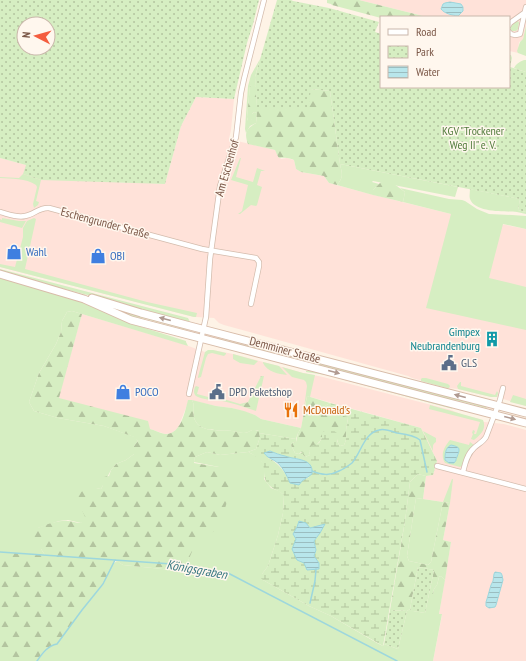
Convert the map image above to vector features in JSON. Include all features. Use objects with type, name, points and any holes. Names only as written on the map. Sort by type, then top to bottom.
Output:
[{"type":"main road","name":"Demminer Straße","points":[[0,274],[94,303],[131,320],[526,423]]},
{"type":"main road","name":"Demminer Straße","points":[[45,287],[526,413]]},
{"type":"street","name":"Am Eschenhof","points":[[201,339],[206,310],[211,250],[220,186],[238,129],[241,93],[264,0]]},
{"type":"street","points":[[510,34],[515,36],[520,34],[526,7]]},
{"type":"street","points":[[510,23],[524,13]]},
{"type":"street","name":"Eschengrunder Straße","points":[[0,212],[26,216],[42,208],[49,208],[202,249],[254,258],[258,261],[259,266],[251,304]]},
{"type":"street","points":[[190,394],[201,339]]},
{"type":"street","points":[[463,472],[473,449],[484,441],[486,437],[503,388]]},
{"type":"street","points":[[437,466],[526,489]]},
{"type":"shaded area","points":[[359,0],[526,0],[526,26],[523,40],[519,42],[518,53],[510,51],[510,16],[423,16]]},
{"type":"shaded area","points":[[196,97],[234,99],[229,139],[275,150],[281,159],[287,158],[294,160],[296,169],[301,172],[324,176],[329,183],[370,194],[451,214],[526,229],[526,406],[497,397],[447,388],[224,325],[219,323],[214,318],[194,317],[0,267],[0,158],[26,165],[123,183],[134,182],[165,184],[181,126]]},
{"type":"shaded area","points":[[82,314],[205,352],[213,350],[233,354],[451,410],[463,415],[480,419],[484,422],[504,424],[526,430],[526,661],[433,661],[442,615],[439,614],[451,542],[443,540],[450,503],[423,499],[426,476],[433,475],[437,461],[421,428],[307,396],[301,428],[261,419],[255,415],[232,408],[189,400],[178,428],[172,433],[165,434],[58,398]]},
{"type":"green space","points":[[0,0],[259,0],[234,99],[196,97],[181,126],[165,184],[41,180],[23,174],[26,165],[0,158]]},
{"type":"green space","name":"KGV \"Trockener Weg II\" e. V.","points":[[277,0],[291,0],[329,8],[379,22],[375,32],[380,34],[380,88],[510,88],[510,67],[526,72],[526,212],[518,210],[520,199],[340,164],[330,91],[311,89],[308,109],[257,107],[255,77]]},
{"type":"green space","points":[[327,0],[359,0],[423,16],[380,16],[380,18],[327,3]]},
{"type":"green space","points":[[517,21],[519,22],[518,29],[516,31],[512,31],[510,26]]},
{"type":"green space","points":[[526,26],[526,56],[518,53],[517,51],[520,42],[523,39]]},
{"type":"green space","name":"KGV \"Trockener Weg II\" e. V.","points":[[510,55],[512,58],[510,67]]},
{"type":"green space","points":[[260,59],[255,77],[256,87],[253,85],[250,86],[247,117],[248,121],[252,119],[252,114],[254,112],[257,113],[256,123],[250,126],[246,133],[248,86],[251,75]]},
{"type":"green space","points":[[526,60],[526,72],[514,68],[518,63]]},
{"type":"green space","points":[[253,84],[256,87],[257,107],[311,89],[330,91],[342,173],[342,177],[337,185],[329,183],[324,176],[301,172],[296,169],[294,160],[289,158],[279,158],[275,150],[248,144],[246,134],[248,129],[256,123],[257,113],[254,112],[252,114],[250,123],[247,117],[250,86]]},
{"type":"green space","points":[[240,158],[236,177],[253,182],[257,168],[265,171],[261,171],[257,185],[262,187],[257,205],[251,205],[238,214],[242,211],[248,185],[231,180]]},
{"type":"green space","points":[[340,164],[458,187],[455,197],[373,181],[372,182],[379,184],[373,190],[373,195],[337,185],[342,175]]},
{"type":"green space","points":[[23,174],[41,180],[36,201],[39,202],[34,208],[33,204],[37,187],[36,185],[23,180],[0,178],[19,178]]},
{"type":"green space","points":[[381,182],[394,184],[405,192],[403,202],[373,195],[373,190]]},
{"type":"green space","points":[[400,188],[449,199],[462,200],[489,214],[526,216],[526,229],[503,224],[489,278],[526,287],[526,330],[426,308],[451,214],[403,202],[405,192]]},
{"type":"green space","points":[[470,189],[520,199],[518,210],[526,212],[526,214],[478,207],[473,204],[470,199]]},
{"type":"green space","points":[[2,218],[26,221],[22,228],[0,222],[0,219],[2,220]]},
{"type":"green space","points":[[34,218],[36,219],[25,269],[147,302],[197,313],[196,317],[0,267],[0,264],[15,267],[23,237],[23,228],[27,221]]},
{"type":"green space","points":[[0,269],[188,318],[190,322],[0,272]]},
{"type":"green space","points":[[0,278],[73,297],[100,307],[129,323],[186,341],[188,346],[72,311],[67,312],[62,321],[61,332],[56,344],[39,373],[29,402],[34,411],[58,418],[104,426],[135,437],[138,441],[134,446],[134,454],[126,460],[116,464],[111,470],[101,489],[95,488],[81,500],[82,510],[87,519],[81,523],[68,520],[59,521],[38,528],[41,549],[45,555],[0,552]]},
{"type":"green space","points":[[72,311],[82,314],[59,398],[148,421],[150,429],[165,434],[175,431],[179,427],[184,416],[188,400],[192,400],[196,422],[203,428],[244,433],[256,430],[259,431],[260,437],[256,449],[248,452],[220,455],[207,452],[195,457],[194,463],[219,467],[231,472],[232,485],[220,525],[212,533],[200,533],[188,561],[188,568],[182,571],[123,565],[115,560],[103,584],[57,644],[48,648],[37,661],[0,661],[0,552],[45,555],[41,549],[36,548],[31,542],[33,532],[40,527],[54,522],[70,521],[81,523],[86,519],[81,508],[81,500],[77,499],[77,496],[88,488],[101,489],[103,485],[101,481],[104,477],[109,476],[111,470],[116,464],[126,460],[134,454],[134,446],[138,441],[134,437],[104,426],[58,418],[34,411],[29,402],[39,373],[56,344],[61,332],[62,321],[67,312]]},
{"type":"green space","points":[[127,312],[188,328],[187,330],[146,319],[128,316],[126,315]]},
{"type":"green space","points":[[217,338],[257,348],[272,350],[487,407],[447,399],[271,352],[250,349],[216,340]]},
{"type":"green space","points":[[208,350],[226,354],[224,356],[212,353],[208,354],[201,377],[198,378],[205,352]]},
{"type":"green space","points":[[233,354],[258,361],[254,365],[240,363],[233,359]]},
{"type":"green space","points":[[263,362],[279,366],[287,375],[267,369]]},
{"type":"green space","points":[[282,367],[315,375],[310,397],[307,396],[304,408],[307,386],[306,382],[304,380],[292,377]]},
{"type":"green space","points":[[306,371],[313,371],[449,406],[453,409],[326,375]]},
{"type":"green space","points":[[261,376],[264,376],[256,411],[241,406],[248,402]]},
{"type":"green space","points":[[422,378],[448,384],[450,386],[447,388],[421,381]]},
{"type":"green space","points":[[460,382],[461,386],[495,395],[497,391],[497,397],[491,397],[458,389],[457,386]]},
{"type":"green space","points":[[196,386],[199,387],[197,394],[212,398],[220,398],[240,404],[248,402],[241,406],[224,401],[202,398],[194,394],[194,389]]},
{"type":"green space","points":[[513,395],[526,399],[526,406],[510,402]]},
{"type":"green space","points":[[307,396],[330,403],[325,406],[336,413],[348,416],[346,440],[344,445],[340,446],[337,439],[322,438],[309,451],[310,455],[305,457],[303,452],[299,454],[295,453],[291,445],[292,443],[296,442],[301,428]]},
{"type":"green space","points":[[192,400],[244,411],[261,419],[301,428],[296,439],[259,433],[259,431],[254,430],[244,433],[203,428],[196,422]]},
{"type":"green space","points":[[330,403],[421,428],[437,461],[433,475],[426,476],[418,474],[410,482],[405,521],[383,646],[331,616],[309,606],[263,580],[256,574],[262,574],[268,566],[283,513],[284,495],[266,482],[263,464],[257,457],[248,452],[256,449],[260,437],[259,433],[296,439],[296,442],[292,443],[291,445],[295,453],[299,454],[304,451],[303,455],[305,457],[310,455],[309,451],[311,446],[319,443],[322,438],[322,433],[326,430],[331,430],[337,433],[339,435],[337,440],[338,443],[340,446],[344,445],[346,440],[348,417],[343,416],[340,418],[333,413],[328,413],[324,409],[325,406]],"holes":[[[270,451],[286,457],[299,459],[309,477],[302,481],[290,483],[281,468],[268,458]],[[297,527],[310,528],[320,533],[314,541],[316,550],[314,556],[319,563],[296,539],[293,534]]]},
{"type":"green space","points":[[430,405],[483,420],[484,426],[481,434],[474,440],[471,439],[473,430],[475,431],[474,434],[476,434],[480,422],[429,409]]},
{"type":"green space","points":[[423,431],[436,438],[433,451]]},
{"type":"green space","points":[[450,440],[469,445],[470,442],[474,445],[470,448],[462,466],[460,467],[445,463],[443,457],[444,448]],"holes":[[[459,453],[454,463],[446,461],[445,455]]]},
{"type":"green space","points":[[207,452],[220,455],[248,452],[259,457],[264,465],[264,479],[271,488],[284,495],[283,513],[278,535],[268,566],[262,574],[263,580],[309,606],[331,616],[377,643],[383,646],[384,644],[398,649],[407,611],[410,609],[425,613],[429,594],[433,594],[439,577],[442,577],[445,580],[439,614],[442,614],[433,661],[37,661],[103,585],[113,564],[117,561],[123,565],[182,571],[188,568],[188,561],[219,467],[194,462],[195,457]]},
{"type":"green space","points":[[418,474],[426,476],[423,499],[416,498],[407,556],[409,561],[428,565],[431,562],[443,502],[450,503],[443,540],[451,542],[445,580],[440,576],[433,594],[429,594],[434,570],[418,567],[410,609],[407,611],[390,610],[410,482]]},
{"type":"green space","points":[[452,479],[453,479],[450,503],[443,502]]},
{"type":"green space","points":[[416,498],[443,502],[431,562],[428,565],[409,561],[407,556]]},
{"type":"green space","points":[[418,567],[434,570],[425,613],[412,611],[410,609]]},
{"type":"green space","points":[[390,610],[407,611],[398,649],[384,644]]},
{"type":"water","points":[[450,2],[461,4],[463,7],[463,11],[458,16],[451,15],[441,9],[443,4]]},
{"type":"water","points":[[451,445],[459,449],[456,461],[454,463],[449,463],[445,460],[446,449]]},
{"type":"water","points":[[270,451],[307,462],[312,469],[312,474],[299,485],[290,483],[280,465],[264,453]]},
{"type":"water","points":[[299,521],[306,523],[310,528],[325,524],[314,541],[316,550],[314,556],[319,563],[319,569],[307,570],[304,563],[297,560],[292,549],[296,539],[293,534]]},
{"type":"water","points":[[495,572],[501,573],[503,580],[495,607],[489,608],[486,606],[486,602]]},
{"type":"waterway","points":[[312,471],[323,474],[336,473],[352,463],[366,439],[370,435],[383,429],[418,438],[420,440],[427,472]]},
{"type":"waterway","name":"Königsgraben","points":[[0,552],[172,564],[228,573],[397,661]]},
{"type":"waterway","points":[[37,661],[48,648],[57,644],[103,584],[115,560]]},
{"type":"waterway","points":[[310,603],[316,569]]},
{"type":"place","name":"Wahl","points":[[14,252]]},
{"type":"place","name":"OBI","points":[[98,256]]},
{"type":"place","name":"Gimpex Neubrandenburg","points":[[492,339]]},
{"type":"place","name":"GLS","points":[[449,363]]},
{"type":"place","name":"POCO","points":[[123,392]]},
{"type":"place","name":"DPD Paketshop","points":[[217,392]]},
{"type":"place","name":"McDonald's","points":[[291,410]]}]
